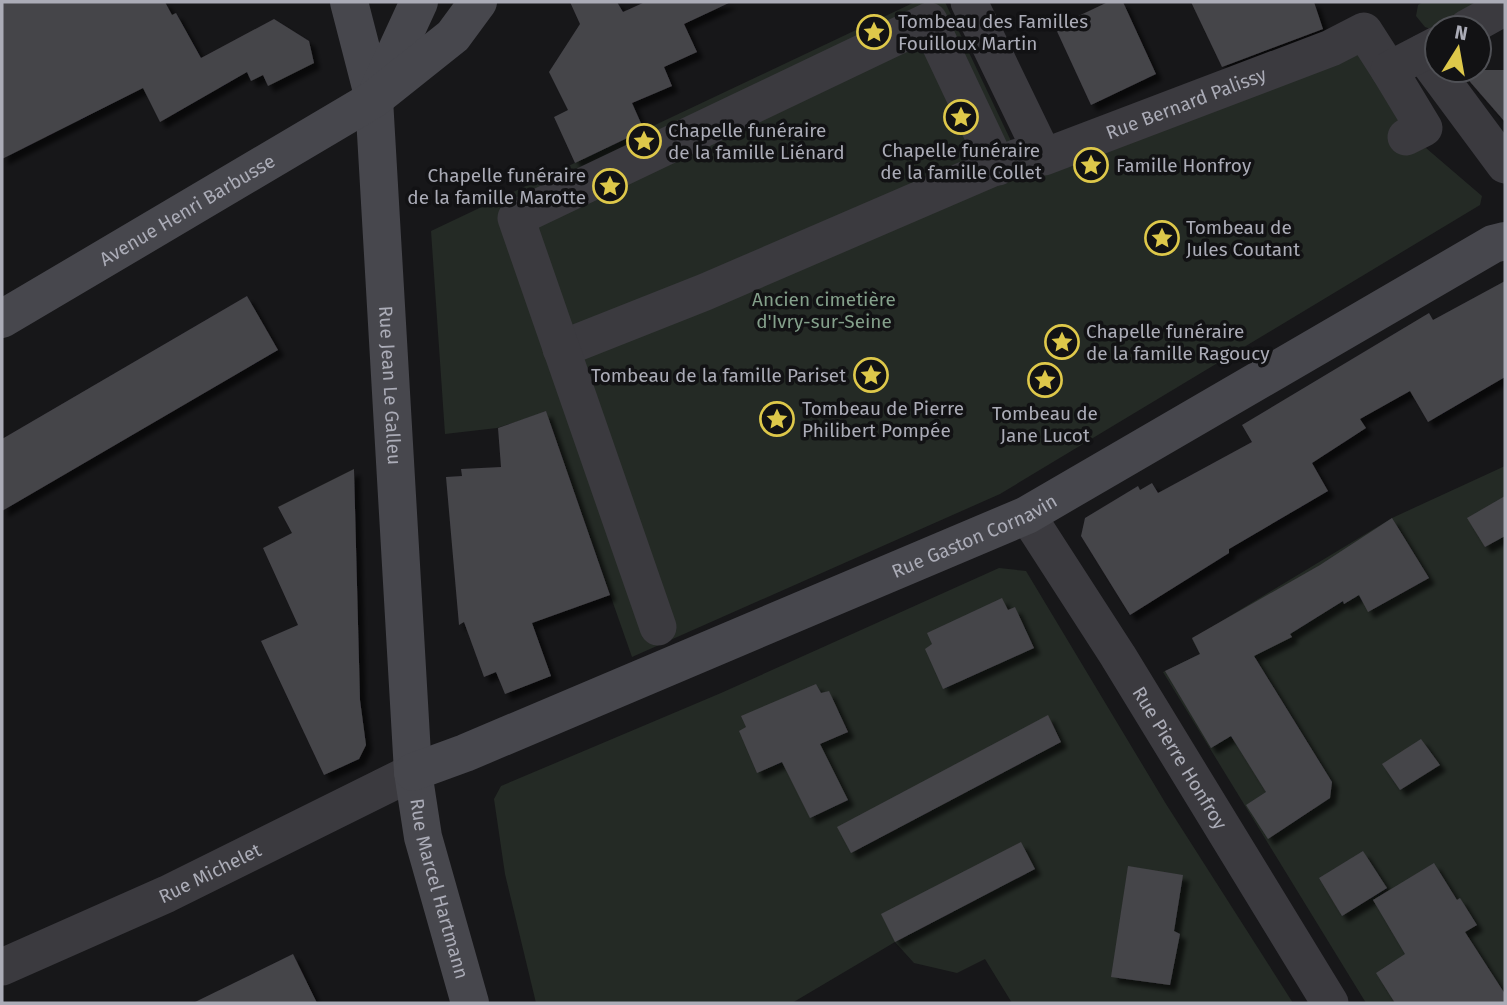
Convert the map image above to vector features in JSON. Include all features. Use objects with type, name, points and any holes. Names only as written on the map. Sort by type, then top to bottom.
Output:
[{"type":"street","name":"Rue Jean Le Galleu","points":[[349,2],[374,99],[413,772]]},
{"type":"street","points":[[374,99],[419,2]]},
{"type":"street","name":"Avenue Henri Barbusse","points":[[2,319],[374,99],[453,36],[478,2]]},
{"type":"street","points":[[561,349],[705,292],[1040,149],[969,2]]},
{"type":"street","points":[[1489,14],[1505,4]]},
{"type":"street","points":[[657,627],[516,218],[929,21],[998,167]]},
{"type":"street","name":"Rue Bernard Palissy","points":[[1040,149],[1044,157],[1331,48],[1364,31],[1388,70]]},
{"type":"street","points":[[1406,137],[1424,128],[1388,70],[1423,52]]},
{"type":"street","points":[[1452,84],[1505,165]]},
{"type":"street","name":"Rue Gaston Cornavin","points":[[413,772],[465,753],[1027,514],[1493,244],[1505,241]]},
{"type":"street","name":"Rue Pierre Honfroy","points":[[1027,514],[1118,656],[1330,1003]]},
{"type":"street","name":"Rue Michelet","points":[[2,967],[167,894],[413,772]]},
{"type":"street","name":"Rue Marcel Hartmann","points":[[413,772],[423,837],[470,1003]]},
{"type":"green space","name":"Ancien cimetière d'Ivry-sur-Seine","points":[[915,2],[945,2],[1029,179],[1361,51],[1417,149],[1426,148],[1482,196],[1480,205],[1000,494],[632,657],[546,412],[497,428],[445,434],[431,231]]},
{"type":"green space","points":[[1423,2],[1484,2],[1481,7],[1466,14],[1423,14],[1423,25],[1416,16],[1418,5]]},
{"type":"green space","points":[[1505,466],[1505,1003],[1366,1003],[1163,672],[1200,654],[1192,639],[1392,518]]},
{"type":"green space","points":[[999,568],[1026,571],[1166,804],[1293,1003],[1012,1003],[985,959],[957,973],[914,963],[895,942],[792,1003],[536,1003],[505,874],[494,799],[501,786],[721,693]]},
{"type":"building","points":[[2,2],[165,2],[172,15],[176,13],[201,58],[274,19],[309,41],[314,63],[268,86],[263,75],[251,81],[247,72],[160,122],[143,88],[2,159]]},
{"type":"building","points":[[570,2],[617,2],[623,12],[645,2],[731,2],[684,24],[697,52],[664,67],[672,86],[632,103],[644,130],[575,163],[554,117],[568,110],[549,72],[580,24]]},
{"type":"building","points":[[1108,2],[1123,2],[1156,74],[1091,105],[1055,27]]},
{"type":"building","points":[[1191,2],[1314,2],[1323,29],[1222,67]]},
{"type":"building","points":[[1493,70],[1505,70],[1505,122],[1472,84],[1493,84]]},
{"type":"building","points":[[1505,281],[1505,377],[1428,422],[1410,391],[1360,419],[1366,428],[1312,463],[1328,491],[1229,549],[1229,553],[1130,615],[1081,536],[1085,518],[1138,486],[1140,490],[1152,483],[1158,493],[1252,442],[1242,425],[1429,313],[1433,320]]},
{"type":"building","points":[[247,296],[278,350],[2,511],[2,439]]},
{"type":"building","points":[[546,411],[610,595],[532,623],[551,676],[505,694],[496,672],[484,677],[464,622],[459,625],[446,477],[462,476],[461,469],[501,467],[498,428]]},
{"type":"building","points":[[354,469],[360,700],[366,745],[359,759],[324,775],[261,641],[298,625],[263,548],[292,533],[278,507]]},
{"type":"building","points":[[1505,496],[1505,536],[1485,547],[1467,518]]},
{"type":"building","points":[[1392,518],[1429,578],[1368,612],[1359,595],[1344,604],[1343,601],[1290,634],[1292,637],[1254,656],[1332,782],[1330,798],[1268,839],[1246,805],[1266,792],[1231,736],[1211,748],[1165,671],[1200,654],[1192,638],[1320,565]]},
{"type":"building","points":[[1002,598],[1008,610],[1015,607],[1034,648],[943,689],[925,649],[932,644],[927,633]]},
{"type":"building","points":[[816,684],[821,693],[829,691],[848,732],[820,744],[848,800],[810,818],[782,762],[757,773],[739,731],[746,727],[741,716]]},
{"type":"building","points":[[1048,715],[1061,742],[851,853],[837,827]]},
{"type":"building","points":[[1421,739],[1440,765],[1400,790],[1382,764]]},
{"type":"building","points":[[1021,842],[1035,869],[895,942],[881,914]]},
{"type":"building","points":[[1363,851],[1387,888],[1342,916],[1319,878]]},
{"type":"building","points":[[1434,863],[1457,900],[1460,898],[1477,925],[1465,932],[1505,994],[1505,1003],[1395,1003],[1376,973],[1405,954],[1373,900]]},
{"type":"building","points":[[1128,866],[1183,875],[1174,931],[1180,934],[1170,985],[1111,977]]},
{"type":"building","points":[[293,954],[317,1003],[193,1003]]},
{"type":"place","name":"Tombeau des Familles Fouilloux Martin","points":[[874,32]]},
{"type":"place","name":"Chapelle funéraire de la famille Collet","points":[[961,117]]},
{"type":"place","name":"Chapelle funéraire de la famille Liénard","points":[[644,141]]},
{"type":"place","name":"Famille Honfroy","points":[[1091,165]]},
{"type":"place","name":"Chapelle funéraire de la famille Marotte","points":[[610,186]]},
{"type":"place","name":"Tombeau de Jules Coutant","points":[[1162,238]]},
{"type":"place","name":"Chapelle funéraire de la famille Ragoucy","points":[[1062,342]]},
{"type":"place","name":"Tombeau de la famille Pariset","points":[[871,375]]},
{"type":"place","name":"Tombeau de Jane Lucot","points":[[1045,380]]},
{"type":"place","name":"Tombeau de Pierre Philibert Pompée","points":[[777,419]]}]
